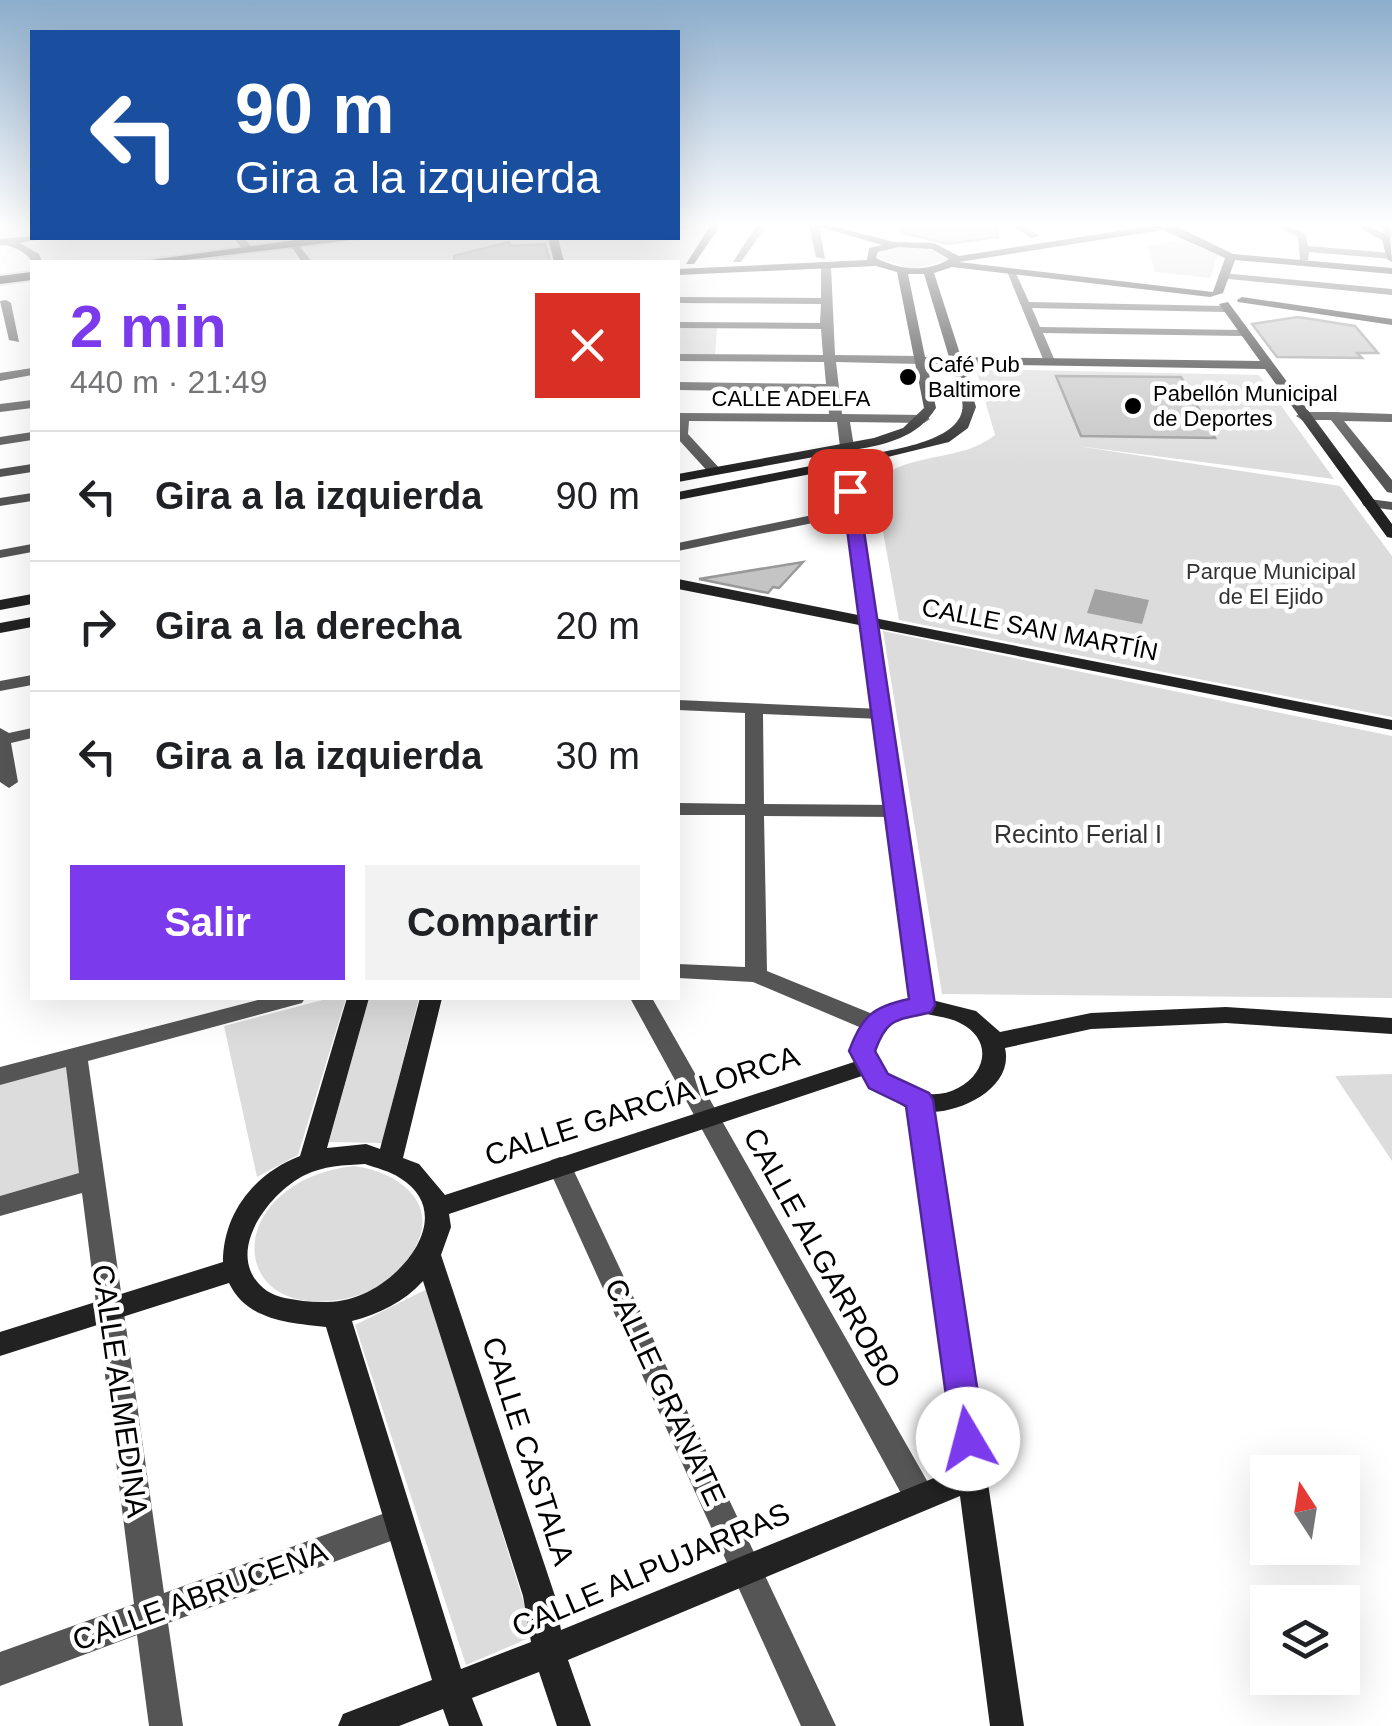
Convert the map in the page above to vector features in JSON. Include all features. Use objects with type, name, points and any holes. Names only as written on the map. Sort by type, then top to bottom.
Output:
[{"type":"street","points":[[4,307],[15,340]]},
{"type":"street","points":[[827,307],[833,388],[848,456],[851,511],[922,1005]]},
{"type":"street","points":[[680,478],[848,456],[908,432],[924,419],[930,408],[909,307]]},
{"type":"street","points":[[680,496],[848,456],[944,439],[964,420],[970,407],[939,307]]},
{"type":"street","points":[[1026,307],[1049,361]]},
{"type":"street","points":[[1224,307],[1392,534]]},
{"type":"street","points":[[1283,307],[1391,325]]},
{"type":"street","points":[[680,326],[826,326]]},
{"type":"street","points":[[1036,330],[1242,333]]},
{"type":"street","points":[[0,342],[30,338]]},
{"type":"street","points":[[680,357],[1266,364]]},
{"type":"street","points":[[0,377],[30,372]]},
{"type":"street","points":[[680,386],[833,388]]},
{"type":"street","points":[[0,408],[30,404]]},
{"type":"street","points":[[1302,416],[1392,418]]},
{"type":"street","points":[[1334,416],[1392,489]]},
{"type":"street","name":"CALLE ADELFA","points":[[680,417],[964,420]]},
{"type":"street","points":[[0,441],[30,436]]},
{"type":"street","points":[[680,436],[716,471]]},
{"type":"street","points":[[0,473],[30,468]]},
{"type":"street","points":[[0,502],[30,496]]},
{"type":"street","points":[[1369,503],[1392,506]]},
{"type":"street","points":[[680,547],[851,511]]},
{"type":"street","points":[[0,554],[30,548]]},
{"type":"street","name":"CALLE SAN MARTÍN","points":[[680,584],[1392,725]]},
{"type":"street","points":[[0,605],[30,599]]},
{"type":"street","points":[[0,628],[30,622]]},
{"type":"street","points":[[0,686],[30,680]]},
{"type":"street","points":[[680,705],[881,714]]},
{"type":"street","points":[[754,709],[756,975]]},
{"type":"street","points":[[30,733],[0,737],[5,783],[30,777]]},
{"type":"street","points":[[680,809],[895,811]]},
{"type":"street","points":[[680,971],[756,975],[872,1024]]},
{"type":"street","points":[[0,1076],[286,1000]]},
{"type":"street","points":[[311,1161],[357,1000]]},
{"type":"street","points":[[390,1159],[430,1000]]},
{"type":"street","name":"CALLE ALGARROBO","points":[[642,1000],[919,1496]]},
{"type":"street","points":[[922,1005],[964,1015],[993,1042],[997,1058],[993,1074],[982,1088],[943,1102],[919,1100],[879,1081],[867,1066],[862,1051],[872,1024],[885,1014],[922,1005]]},
{"type":"street","points":[[993,1042],[1091,1021],[1226,1015],[1392,1026]]},
{"type":"street","name":"CALLE ALMEDINA","points":[[76,1055],[166,1726]]},
{"type":"street","name":"CALLE GARCÍA LORCA","points":[[437,1208],[867,1066]]},
{"type":"street","points":[[919,1100],[1007,1726]]},
{"type":"street","points":[[339,1154],[390,1159],[412,1170],[428,1187],[437,1208],[437,1232],[428,1256],[391,1295],[336,1316],[303,1316],[273,1308],[250,1291],[237,1269],[234,1243],[242,1218],[259,1194],[283,1174],[311,1161],[339,1154]]},
{"type":"street","name":"CALLE GRANATE","points":[[560,1167],[819,1726]]},
{"type":"street","points":[[0,1206],[91,1180]]},
{"type":"street","name":"CALLE CASTALA","points":[[428,1256],[539,1596],[549,1652],[574,1726]]},
{"type":"street","points":[[0,1344],[237,1269]]},
{"type":"street","points":[[336,1316],[436,1644],[466,1726]]},
{"type":"street","name":"CALLE ALPUJARRAS","points":[[355,1726],[454,1685],[549,1652],[974,1476]]},
{"type":"street","name":"CALLE ABRUCENA","points":[[0,1669],[399,1523]]},
{"type":"green space","points":[[680,327],[717,328],[715,356],[680,356]]},
{"type":"green space","name":"Parque Municipal de El Ejido","points":[[976,369],[1259,375],[1334,479],[1077,446],[1340,486],[1392,556],[1392,717],[899,620],[874,482],[904,465],[967,450],[995,435]]},
{"type":"green space","name":"Recinto Ferial I","points":[[883,631],[1392,736],[1392,998],[942,994]]},
{"type":"green space","points":[[322,1000],[345,1000],[298,1155],[257,1177],[224,1026]]},
{"type":"green space","points":[[368,1000],[418,1000],[382,1143],[329,1142]]},
{"type":"green space","points":[[76,1055],[91,1180],[0,1206],[0,1076]]},
{"type":"green space","points":[[1392,1074],[1392,1161],[1335,1076]]},
{"type":"green space","points":[[354,1166],[397,1181],[417,1201],[422,1229],[410,1256],[377,1287],[344,1299],[304,1301],[276,1290],[259,1271],[255,1247],[261,1221],[280,1196],[311,1177]]},
{"type":"green space","points":[[427,1289],[534,1636],[466,1665],[355,1325]]},
{"type":"shaded area","points":[[1095,589],[1149,600],[1142,624],[1087,613]]},
{"type":"building","points":[[1298,317],[1355,326],[1378,353],[1357,353],[1362,358],[1277,357],[1252,324]]},
{"type":"building","name":"Pabellón Municipal de Deportes","points":[[1056,376],[1181,377],[1215,438],[1081,436]]},
{"type":"building","points":[[803,562],[779,588],[773,587],[768,593],[699,579]]},
{"type":"place","name":"Café Pub Baltimore","points":[[908,377]]},
{"type":"place","name":"Pabellón Municipal de Deportes","points":[[1133,406]]},
{"type":"route","points":[[850,491],[922,1005],[885,1014],[864,1036],[862,1051],[867,1066],[879,1081],[897,1093],[919,1100],[968,1439]]}]
